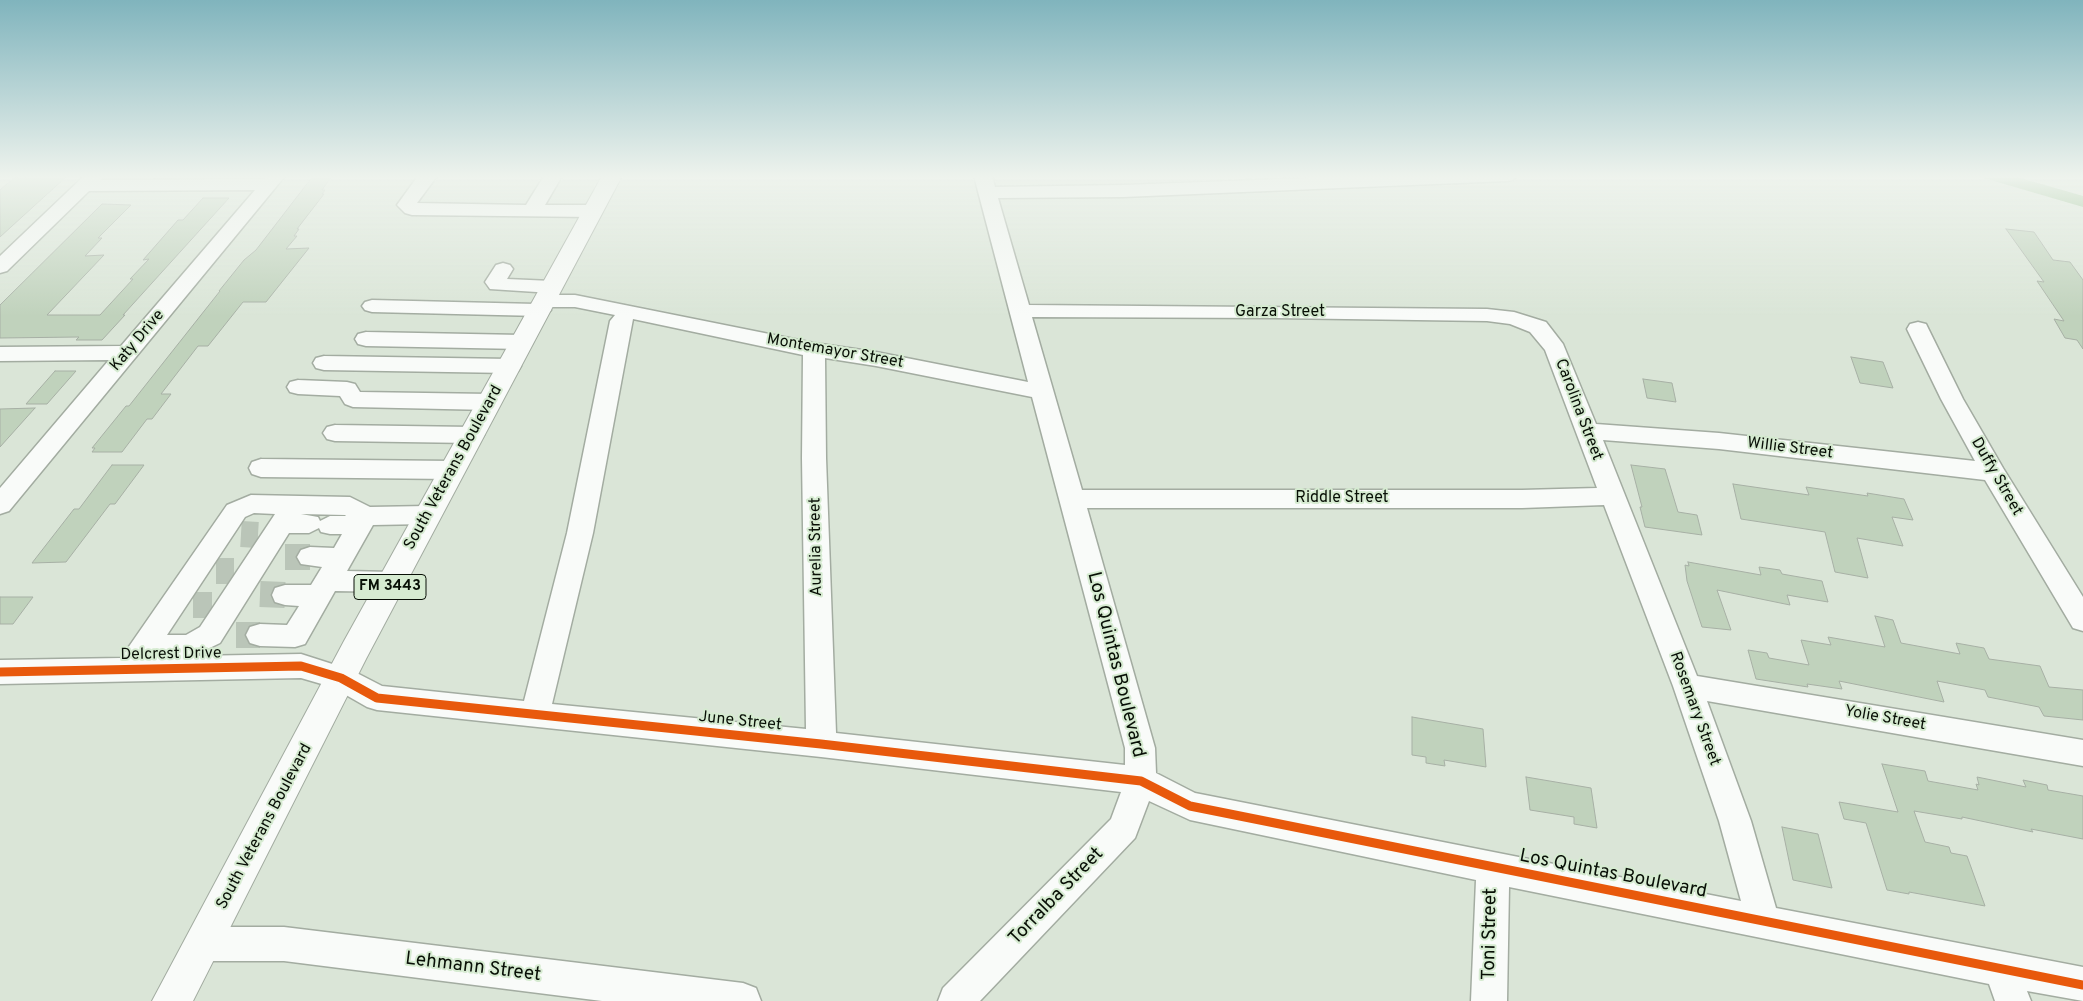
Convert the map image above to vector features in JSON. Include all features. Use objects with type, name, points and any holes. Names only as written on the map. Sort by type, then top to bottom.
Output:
[{"type":"main road","name":"South Veterans Boulevard","points":[[172,1001],[204,944],[392,582],[587,223]]},
{"type":"street","points":[[0,268],[47,223]]},
{"type":"street","name":"Katy Drive","points":[[0,505],[236,223]]},
{"type":"street","name":"Los Quintas Boulevard","points":[[995,223],[1140,748],[1141,782],[1190,806],[2083,985]]},
{"type":"street","points":[[503,269],[495,282],[497,285],[546,299]]},
{"type":"street","points":[[372,306],[546,299]]},
{"type":"street","name":"Montemayor Street","points":[[546,299],[575,301],[814,350],[876,359],[1042,392]]},
{"type":"street","name":"Garza Street","points":[[1020,311],[1275,312],[1487,316],[1514,318],[1538,327]]},
{"type":"street","points":[[534,714],[543,688],[580,533],[621,321],[627,312]]},
{"type":"street","name":"Carolina Street","points":[[1538,327],[1555,349],[1628,539]]},
{"type":"street","name":"Duffy Street","points":[[1918,329],[1952,399],[1993,472],[2083,620]]},
{"type":"street","points":[[366,339],[516,354]]},
{"type":"street","name":"Aurelia Street","points":[[814,350],[814,458],[821,744]]},
{"type":"street","points":[[0,354],[128,353]]},
{"type":"street","points":[[324,363],[516,354]]},
{"type":"street","points":[[298,387],[347,389],[353,399],[490,402]]},
{"type":"street","name":"Willie Street","points":[[1586,431],[1719,441],[1993,472]]},
{"type":"street","points":[[335,433],[472,435]]},
{"type":"street","points":[[261,468],[452,470]]},
{"type":"street","name":"Riddle Street","points":[[1072,498],[1522,499],[1611,496]]},
{"type":"street","points":[[129,669],[145,646],[252,562],[350,506],[363,521]]},
{"type":"street","points":[[252,562],[363,521],[428,515]]},
{"type":"street","points":[[145,646],[190,646],[235,635],[295,636],[363,521]]},
{"type":"street","name":"Rosemary Street","points":[[1628,539],[1687,686],[1735,821],[1763,921]]},
{"type":"street","points":[[252,562],[341,558]]},
{"type":"street","points":[[252,562],[323,588],[392,582]]},
{"type":"street","points":[[235,635],[252,562]]},
{"type":"street","name":"Delcrest Drive","points":[[0,672],[301,666],[341,678]]},
{"type":"street","name":"June Street","points":[[341,678],[377,698],[821,744],[1141,782]]},
{"type":"street","name":"Yolie Street","points":[[1687,686],[2083,753]]},
{"type":"street","name":"Torralba Street","points":[[956,1001],[1124,828],[1141,782]]},
{"type":"street","name":"Toni Street","points":[[1489,1001],[1493,908],[1492,868]]},
{"type":"street","name":"Lehmann Street","points":[[204,944],[284,944],[743,1001]]},
{"type":"street","points":[[2001,968],[2013,1001]]},
{"type":"building","points":[[0,223],[16,223],[0,237]]},
{"type":"building","points":[[83,223],[113,223],[98,238],[102,238],[85,256],[104,255],[47,315],[100,315],[149,259],[143,260],[176,223],[207,223],[102,340],[76,340],[79,337],[0,338],[0,305]]},
{"type":"building","points":[[277,223],[302,223],[294,236],[297,236],[286,249],[309,248],[266,302],[243,302],[208,346],[198,346],[161,394],[171,394],[152,419],[147,419],[122,452],[92,452],[95,448],[92,448],[126,406],[129,406],[244,260],[256,250]]},
{"type":"building","points":[[2006,229],[2034,232],[2053,260],[2070,262],[2083,280],[2083,349],[2077,340],[2065,338],[2054,319],[2064,321],[2037,281],[2044,282]]},
{"type":"building","points":[[1851,357],[1883,362],[1893,388],[1860,383]]},
{"type":"building","points":[[55,371],[76,371],[47,404],[26,404]]},
{"type":"building","points":[[1643,379],[1672,383],[1676,402],[1647,398]]},
{"type":"building","points":[[35,408],[0,447],[0,409]]},
{"type":"building","points":[[112,465],[144,465],[115,504],[110,504],[66,562],[32,563],[74,509],[79,509]]},
{"type":"building","points":[[1631,465],[1665,469],[1678,512],[1697,515],[1702,535],[1645,527]]},
{"type":"building","points":[[1733,484],[1809,495],[1806,487],[1904,499],[1913,520],[1892,517],[1903,546],[1857,538],[1868,578],[1835,572],[1825,532],[1741,519]]},
{"type":"building","points":[[1688,562],[1761,575],[1759,567],[1780,570],[1782,574],[1822,581],[1828,602],[1787,595],[1790,605],[1717,590],[1731,630],[1702,627],[1687,581],[1685,565],[1689,566]]},
{"type":"building","points":[[0,597],[33,597],[13,624],[0,624]]},
{"type":"building","points":[[1875,616],[1893,620],[1901,643],[1960,654],[1956,643],[1984,648],[1989,659],[2040,666],[2049,687],[2083,690],[2083,720],[2044,716],[2039,707],[1988,697],[1985,690],[1937,681],[1944,702],[1839,681],[1842,689],[1807,684],[1808,687],[1756,679],[1748,650],[1767,653],[1769,658],[1809,665],[1801,640],[1831,645],[1828,637],[1885,647]]},
{"type":"building","points":[[1412,717],[1483,729],[1486,767],[1444,760],[1445,766],[1426,763],[1426,757],[1412,755]]},
{"type":"building","points":[[1882,764],[1925,771],[1928,781],[1978,790],[1976,784],[1979,785],[1977,777],[2026,787],[2023,780],[2047,785],[2048,790],[2083,796],[2083,839],[2031,829],[2033,832],[1962,817],[1962,819],[1914,811],[1925,842],[1949,847],[1951,853],[1967,856],[1985,906],[1909,892],[1909,894],[1887,890],[1866,823],[1844,819],[1839,802],[1898,812]]},
{"type":"building","points":[[1526,777],[1591,788],[1597,828],[1574,824],[1574,817],[1530,810]]},
{"type":"building","points":[[1782,827],[1818,834],[1832,888],[1793,880]]},
{"type":"tunnel","points":[[241,534],[258,535]]},
{"type":"tunnel","points":[[285,557],[310,557]]},
{"type":"tunnel","points":[[216,571],[234,571]]},
{"type":"tunnel","points":[[260,594],[285,595]]},
{"type":"tunnel","points":[[193,605],[212,605]]},
{"type":"tunnel","points":[[236,635],[260,635]]},
{"type":"cycle path","points":[[0,672],[301,666],[341,678],[377,698],[821,744],[1141,781],[1190,806],[2083,985]]}]
